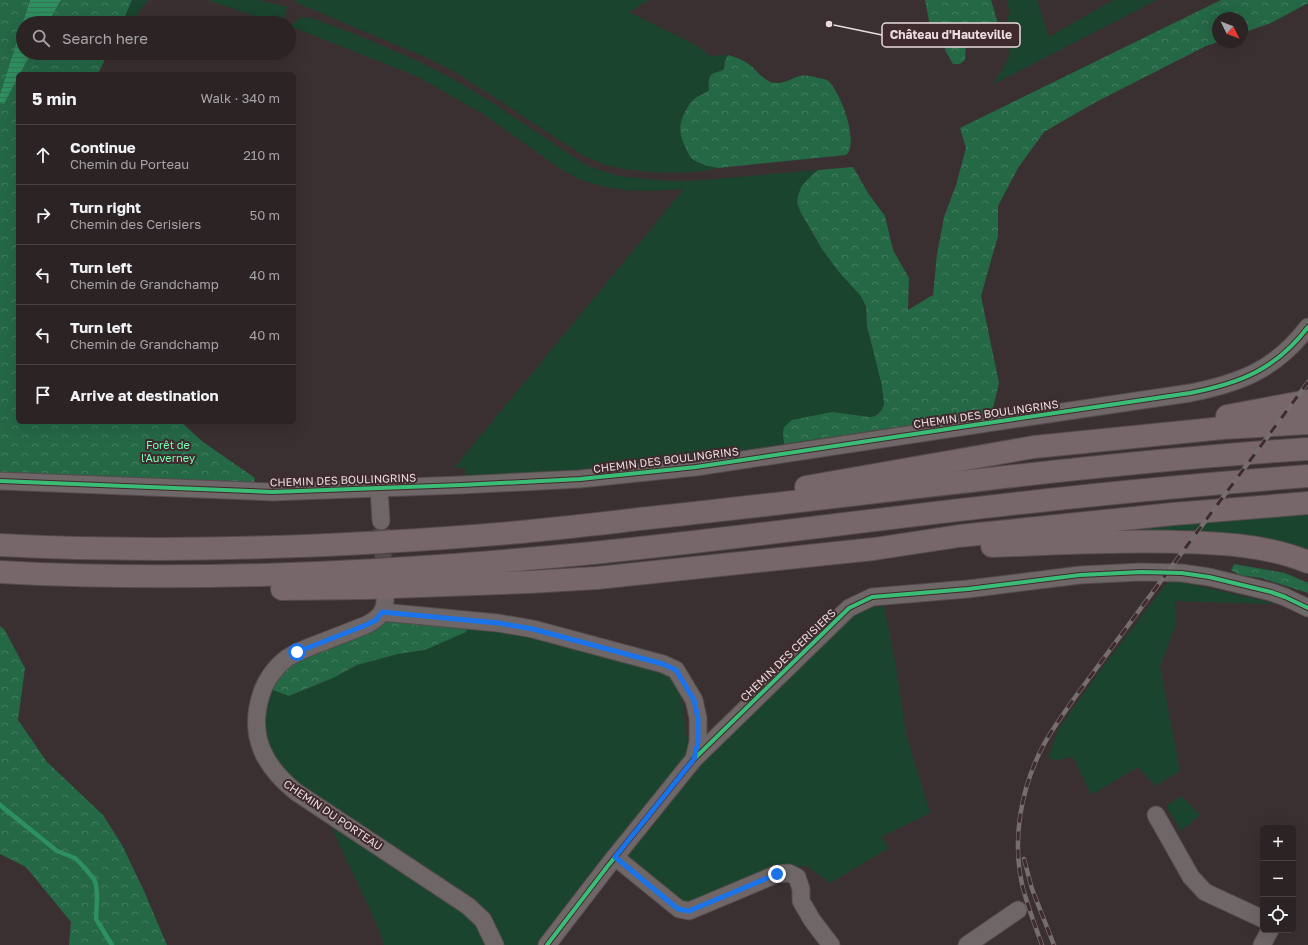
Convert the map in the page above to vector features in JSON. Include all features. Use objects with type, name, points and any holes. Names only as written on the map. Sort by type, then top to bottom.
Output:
[{"type":"highway","points":[[590,525],[1034,447],[1165,428],[1308,401]]},
{"type":"highway","points":[[1034,447],[1184,432],[1308,422]]},
{"type":"highway","points":[[0,545],[143,549],[297,546],[523,532],[1111,465],[1308,449]]},
{"type":"highway","points":[[0,572],[116,576],[300,574],[387,570],[663,545],[1099,494],[1308,476]]},
{"type":"highway","points":[[116,576],[220,590],[366,588],[597,578],[874,549],[959,536],[1174,514],[1308,503]]},
{"type":"highway","points":[[874,549],[1099,542],[1205,543],[1276,552],[1308,562]]},
{"type":"street","name":"CHEMIN DES BOULINGRINS","points":[[0,481],[272,492],[580,479],[689,468],[1217,388],[1257,372],[1274,361],[1298,340],[1308,327]]},
{"type":"street","points":[[380,488],[381,522]]},
{"type":"street","name":"CHEMIN DES CERISIERS","points":[[547,945],[615,857],[694,759],[849,608],[872,597],[968,589],[1080,575],[1141,572],[1182,573],[1271,592],[1308,608]]},
{"type":"street","name":"CHEMIN DU PORTEAU","points":[[495,945],[483,920],[468,906],[296,792],[285,783],[272,768],[262,751],[256,723],[258,703],[266,683],[277,667],[297,652],[376,620],[384,605],[533,629],[663,664],[676,670],[694,700],[698,718],[698,742],[694,759]]},
{"type":"street","points":[[1156,815],[1191,877],[1205,892],[1260,918]]},
{"type":"street","points":[[615,857],[678,909],[689,911],[777,874],[789,873],[797,877],[801,889],[801,901],[812,920],[831,945]]},
{"type":"street","points":[[967,945],[1018,910]]},
{"type":"street","points":[[1262,945],[1268,933]]},
{"type":"shaded area","points":[[30,0],[61,0],[52,16],[25,16]]},
{"type":"shaded area","points":[[132,0],[148,0],[136,16],[125,16]]},
{"type":"shaded area","points":[[209,0],[258,0],[287,7],[285,16],[256,16]]},
{"type":"shaded area","points":[[295,0],[649,0],[629,12],[696,45],[710,56],[728,55],[725,61],[724,69],[714,73],[709,84],[709,90],[699,95],[692,101],[681,120],[689,155],[697,162],[718,168],[698,172],[660,173],[638,171],[607,165],[579,153],[455,72],[425,57],[295,2]]},
{"type":"shaded area","points":[[1007,0],[1037,0],[1049,37],[1113,0],[1157,0],[992,85],[1004,66],[1010,52],[1007,16],[1010,15]]},
{"type":"shaded area","points":[[301,17],[312,18],[357,35],[422,63],[488,100],[587,166],[618,176],[668,181],[691,181],[818,170],[808,179],[797,203],[805,221],[821,247],[841,274],[859,293],[863,300],[883,393],[882,409],[874,416],[870,417],[832,412],[783,432],[784,444],[646,465],[465,477],[466,468],[454,468],[684,189],[650,191],[625,190],[601,186],[581,180],[562,170],[480,112],[416,76],[296,28],[296,21]]},
{"type":"shaded area","points":[[16,44],[16,60],[27,60],[21,72],[16,72],[16,81],[4,104],[0,103],[0,94]]},
{"type":"shaded area","points":[[1308,514],[1308,556],[1124,535],[1137,530],[1174,525]]},
{"type":"shaded area","points":[[1170,579],[1276,604],[1175,601],[1176,625],[1160,666],[1180,771],[1156,786],[1138,767],[1091,795],[1073,757],[1055,760],[1048,757],[1059,728],[1102,668]]},
{"type":"shaded area","points":[[884,606],[896,667],[906,734],[930,813],[881,837],[889,848],[830,883],[807,866],[777,867],[696,903],[681,903],[631,862],[627,854],[701,760],[848,618],[867,608]]},
{"type":"shaded area","points":[[468,624],[528,634],[670,671],[680,685],[689,755],[538,945],[502,945],[497,927],[477,902],[295,784],[280,768],[269,747],[265,732],[264,711],[270,689],[289,696],[333,678],[357,665],[398,654],[425,650]]},
{"type":"shaded area","points":[[1181,796],[1200,815],[1181,831],[1166,806]]},
{"type":"shaded area","points":[[330,824],[470,914],[482,933],[485,945],[384,945],[377,925]]},
{"type":"green space","points":[[0,0],[30,0],[25,16],[16,16],[16,44],[0,94]]},
{"type":"green space","points":[[61,0],[132,0],[125,16],[52,16]]},
{"type":"green space","points":[[925,0],[991,0],[998,24],[988,35],[968,41],[966,43],[965,60],[960,64],[953,64],[945,50],[947,35],[943,33],[934,35],[931,32]]},
{"type":"green space","points":[[1221,0],[1308,0],[1308,3],[1271,23],[1248,31],[1248,12],[1212,12],[1212,44],[1094,103],[1044,132],[1018,168],[998,206],[998,236],[981,296],[999,383],[992,413],[784,444],[784,427],[792,420],[832,412],[870,417],[879,413],[884,404],[882,386],[867,326],[866,306],[860,295],[839,272],[822,249],[801,213],[797,203],[801,187],[818,170],[853,167],[868,193],[885,216],[893,250],[909,278],[908,310],[933,295],[937,254],[944,217],[956,185],[966,148],[960,128]]},
{"type":"green space","points":[[728,55],[750,65],[760,75],[771,82],[778,83],[802,76],[811,76],[827,80],[837,94],[847,117],[851,140],[850,149],[846,155],[718,168],[702,164],[693,159],[682,139],[680,130],[681,121],[689,104],[696,97],[709,90],[711,75],[724,69],[725,61]]},
{"type":"green space","points":[[27,60],[105,60],[99,72],[21,72]]},
{"type":"green space","name":"Forêt de l'Auverney","points":[[16,81],[16,424],[183,424],[203,442],[255,478],[253,484],[0,474],[0,103],[4,103]]},
{"type":"green space","points":[[1234,564],[1285,573],[1308,583],[1308,593],[1261,578],[1239,575],[1231,570]]},
{"type":"green space","points":[[376,620],[469,621],[466,632],[425,650],[398,654],[357,665],[333,678],[289,696],[270,689],[277,667]]},
{"type":"green space","points":[[0,626],[4,629],[25,668],[18,720],[47,762],[103,815],[122,845],[167,945],[69,945],[71,922],[26,867],[0,854]]},
{"type":"waterway","points":[[0,805],[57,851],[75,858],[94,879],[97,896],[96,919],[112,945]]},
{"type":"tunnel","points":[[382,529],[384,581]]},
{"type":"railway","points":[[1042,945],[1022,884],[1018,849],[1020,814],[1035,762],[1050,734],[1073,700],[1308,382]]},
{"type":"railway","points":[[1024,859],[1032,889],[1054,945]]},
{"type":"cycle path","points":[[0,481],[272,492],[580,479],[696,467],[1190,393],[1208,389],[1241,379],[1270,364],[1283,354],[1308,327]]},
{"type":"cycle path","points":[[547,945],[607,867],[694,759],[849,608],[872,597],[968,589],[1080,575],[1141,572],[1182,573],[1209,577],[1271,592],[1308,608]]},
{"type":"place","name":"Château d'Hauteville","points":[[829,24]]},
{"type":"route","points":[[297,652],[366,625],[376,620],[382,612],[498,623],[533,629],[663,664],[676,670],[694,700],[698,718],[698,742],[694,759],[615,857],[678,909],[689,911],[777,874]]}]
